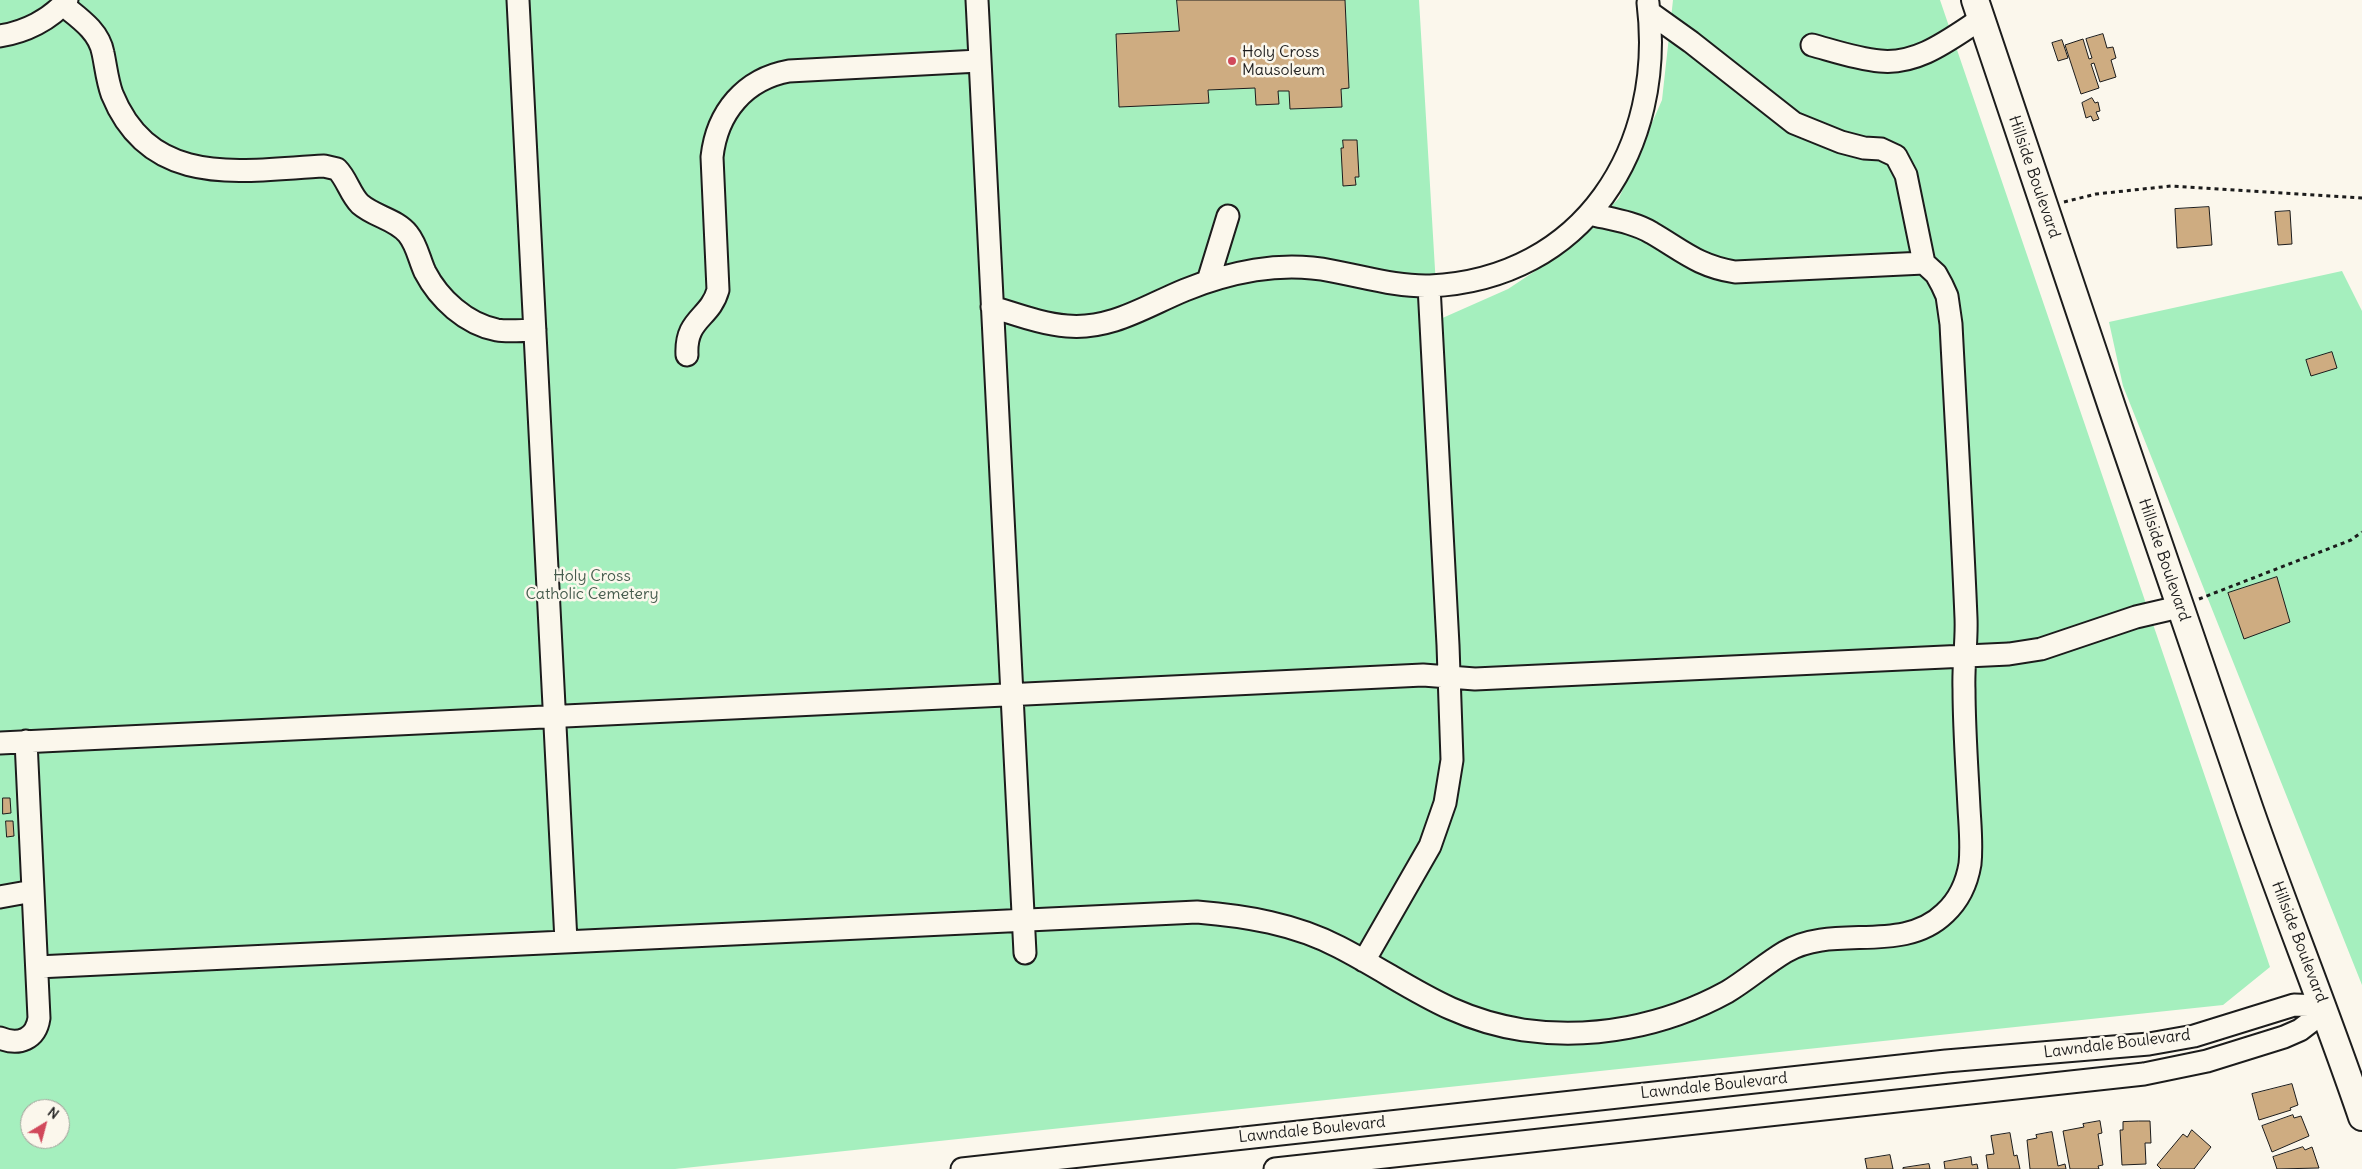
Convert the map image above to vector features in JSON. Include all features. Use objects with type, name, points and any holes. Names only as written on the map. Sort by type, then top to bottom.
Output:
[{"type":"main road","name":"Hillside Boulevard","points":[[1978,10],[2179,607],[2270,866],[2324,1006],[2362,1117]]},
{"type":"street","points":[[518,0],[566,941]]},
{"type":"street","points":[[977,0],[1025,953]]},
{"type":"street","points":[[0,36],[30,28],[47,18],[65,2],[96,36],[104,54],[106,77],[118,106],[136,132],[158,151],[185,164],[215,171],[324,166],[337,169],[360,204],[399,225],[407,233],[430,280],[437,291],[455,309],[477,323],[497,330],[535,330]]},
{"type":"street","points":[[992,307],[1052,324],[1082,327],[1099,325],[1130,316],[1208,282],[1255,270],[1304,268],[1395,283],[1429,286],[1482,278],[1512,268],[1544,251],[1590,214],[1613,182],[1623,164],[1643,114],[1650,62],[1648,6]]},
{"type":"street","points":[[37,967],[1172,912],[1225,914],[1254,919],[1310,934],[1364,961],[1414,992],[1466,1016],[1523,1030],[1597,1032],[1657,1021],[1706,1003],[1730,990],[1788,950],[1803,944],[1832,939],[1893,936],[1929,926],[1944,914],[1957,899],[1965,884],[1970,866],[1964,689],[1966,622],[1951,316],[1942,285],[1936,274],[1924,263],[1906,175],[1896,156],[1881,150],[1841,142],[1794,123],[1648,6]]},
{"type":"street","points":[[1812,45],[1880,61],[1905,60],[1931,50],[1978,10]]},
{"type":"street","points":[[687,355],[690,330],[712,303],[718,290],[712,169],[713,144],[721,122],[739,96],[765,78],[789,71],[979,61]]},
{"type":"street","points":[[1590,214],[1640,228],[1652,233],[1690,258],[1719,269],[1735,272],[1924,263]]},
{"type":"street","points":[[1208,282],[1228,216]]},
{"type":"street","points":[[1364,961],[1430,846],[1445,804],[1452,742],[1429,286]]},
{"type":"street","points":[[0,743],[1413,676],[1475,679],[2009,654],[2041,649],[2136,617],[2179,607]]},
{"type":"street","points":[[0,1038],[15,1042],[22,1041],[29,1038],[38,1026],[34,891],[26,741]]},
{"type":"street","points":[[0,897],[34,891]]},
{"type":"street","name":"Lawndale Boulevard","points":[[962,1169],[1937,1062],[2149,1044],[2194,1036],[2294,1006],[2324,1006]]},
{"type":"street","name":"Lawndale Boulevard","points":[[1275,1169],[2144,1074],[2207,1062],[2284,1037],[2306,1025],[2324,1006]]},
{"type":"path","points":[[2044,207],[2096,194],[2172,186],[2362,198]]},
{"type":"path","points":[[2179,607],[2350,540],[2362,532]]},
{"type":"green space","name":"Holy Cross Catholic Cemetery","points":[[0,0],[1419,0],[1438,320],[1508,289],[1570,248],[1619,198],[1662,100],[1673,0],[1940,0],[2270,967],[2223,1005],[675,1169],[0,1169]]},
{"type":"green space","points":[[2342,271],[2362,311],[2362,985],[2123,386],[2109,322]]},
{"type":"building","name":"Holy Cross Mausoleum","points":[[1177,0],[1345,0],[1349,88],[1341,89],[1342,107],[1290,109],[1289,91],[1278,91],[1279,104],[1256,105],[1255,88],[1208,90],[1209,103],[1119,107],[1116,34],[1179,31]]},
{"type":"building","points":[[2103,34],[2107,48],[2113,47],[2116,58],[2111,60],[2116,77],[2100,82],[2094,63],[2091,64],[2099,88],[2081,94],[2065,45],[2083,39],[2089,59],[2092,58],[2086,39]]},
{"type":"building","points":[[2062,40],[2068,58],[2058,61],[2052,43]]},
{"type":"building","points":[[2092,98],[2095,103],[2098,102],[2100,111],[2096,112],[2099,119],[2093,121],[2091,116],[2086,118],[2082,103]]},
{"type":"building","points":[[1343,140],[1357,140],[1359,177],[1355,177],[1356,185],[1343,186],[1341,148],[1343,148]]},
{"type":"building","points":[[2209,207],[2212,245],[2177,248],[2175,209]]},
{"type":"building","points":[[2290,211],[2292,244],[2278,245],[2275,212]]},
{"type":"building","points":[[2332,352],[2337,368],[2311,376],[2306,360]]},
{"type":"building","points":[[2277,577],[2290,622],[2244,639],[2228,593]]},
{"type":"building","points":[[3,798],[10,798],[11,813],[3,814]]},
{"type":"building","points":[[6,821],[13,821],[14,836],[7,837]]},
{"type":"building","points":[[2292,1084],[2298,1105],[2290,1108],[2291,1110],[2259,1120],[2252,1094]]},
{"type":"building","points":[[2293,1115],[2294,1118],[2301,1116],[2309,1136],[2272,1152],[2262,1126]]},
{"type":"building","points":[[2100,1121],[2102,1133],[2098,1134],[2103,1165],[2098,1166],[2099,1169],[2070,1169],[2063,1131],[2084,1127],[2083,1124]]},
{"type":"building","points":[[2150,1121],[2151,1143],[2145,1143],[2146,1164],[2122,1165],[2120,1130],[2123,1130],[2123,1122]]},
{"type":"building","points":[[2192,1130],[2211,1147],[2194,1169],[2161,1169],[2157,1165],[2183,1134],[2187,1137]]},
{"type":"building","points":[[2052,1132],[2058,1166],[2065,1164],[2066,1169],[2030,1169],[2027,1140],[2037,1138],[2036,1135]]},
{"type":"building","points":[[2010,1133],[2014,1156],[2017,1155],[2020,1169],[1988,1169],[1986,1155],[1994,1154],[1991,1136]]},
{"type":"building","points":[[2303,1147],[2305,1150],[2312,1147],[2319,1168],[2277,1169],[2273,1157]]},
{"type":"building","points":[[1890,1155],[1893,1169],[1867,1169],[1865,1159]]},
{"type":"building","points":[[1971,1157],[1972,1165],[1977,1164],[1978,1169],[1945,1169],[1944,1162]]},
{"type":"building","points":[[1929,1164],[1930,1169],[1903,1169],[1903,1168]]},
{"type":"place","name":"Holy Cross Mausoleum","points":[[1232,61]]}]
